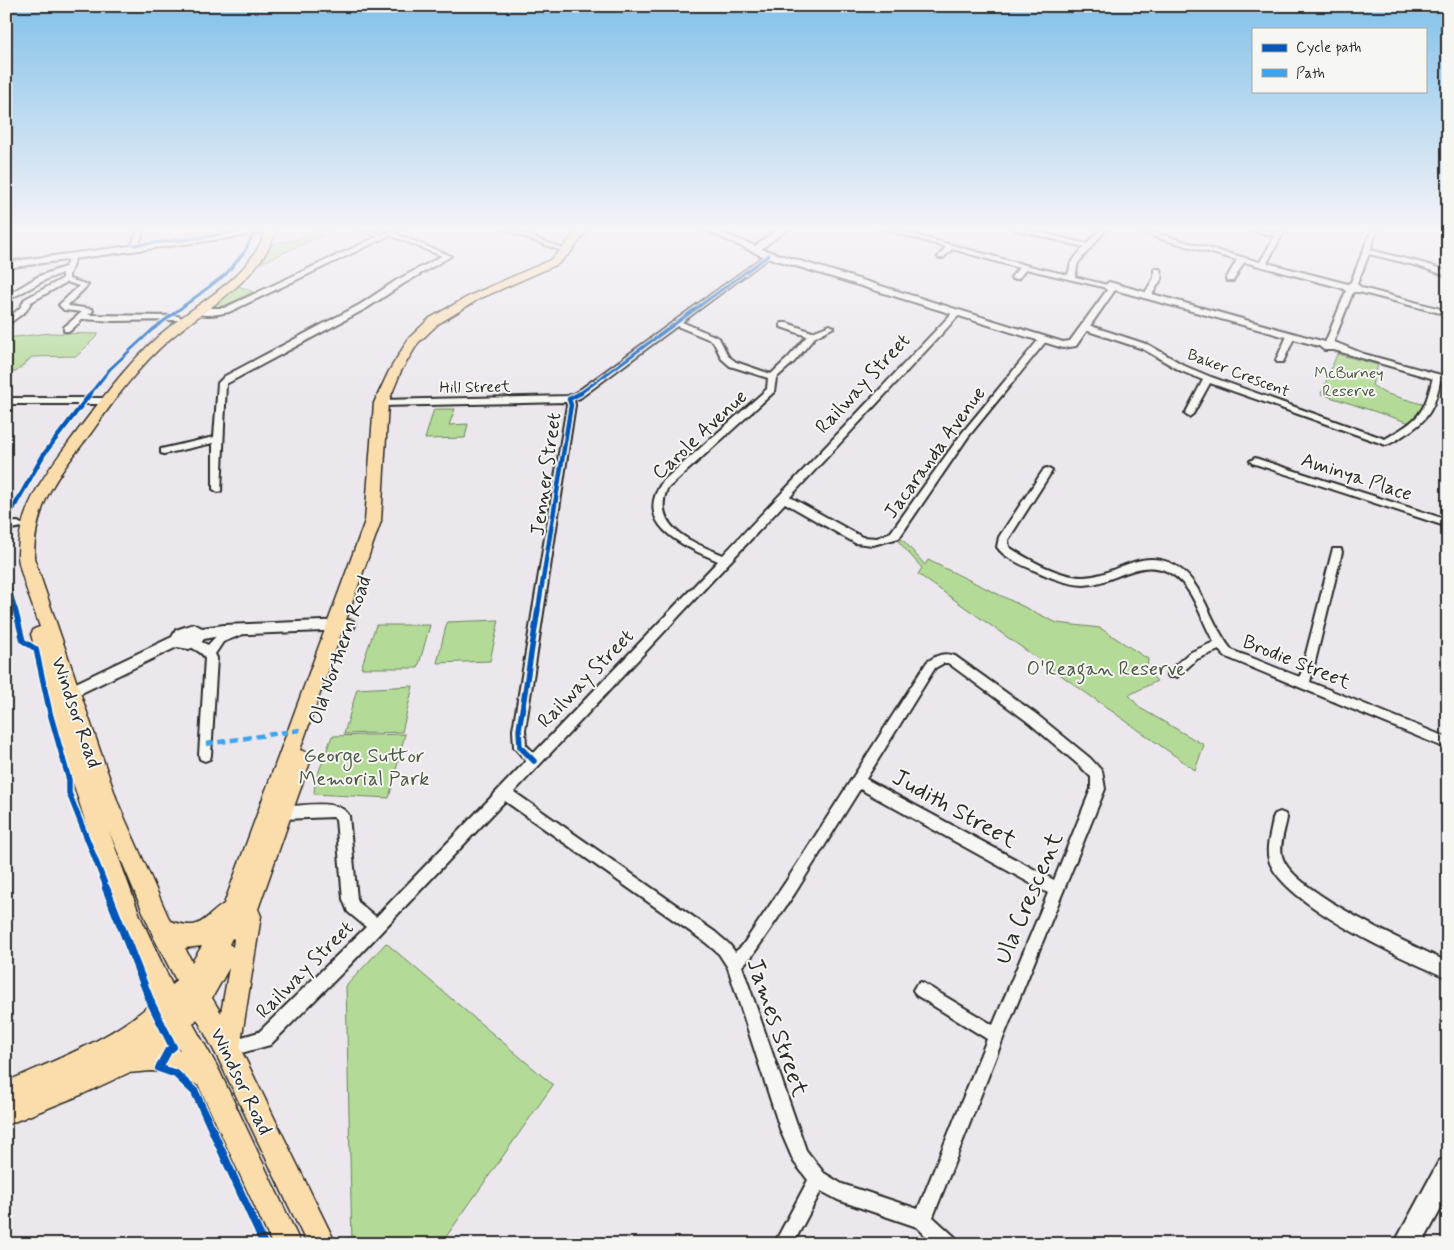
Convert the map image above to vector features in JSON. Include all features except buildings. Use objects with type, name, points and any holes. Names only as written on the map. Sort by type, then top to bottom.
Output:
[{"type":"main road","name":"Windsor Road","points":[[230,286],[188,313],[136,356],[42,490],[30,523],[26,544],[28,568],[100,835],[130,919],[158,984],[209,1078],[287,1244]]},
{"type":"main road","name":"Old Northern Road","points":[[195,990],[234,908],[378,536],[384,515],[382,466],[378,461],[381,403],[390,380],[406,352],[424,330],[459,305],[501,286]]},
{"type":"main road","name":"Windsor Road","points":[[188,313],[145,355],[103,401],[39,482],[12,526],[15,559],[39,634],[63,695],[162,930],[227,1049],[322,1244]]},
{"type":"main road","name":"Old Northern Road","points":[[174,1013],[195,990],[236,934],[254,893],[283,813],[342,625]]},
{"type":"main road","points":[[227,1049],[254,893]]},
{"type":"main road","points":[[162,930],[188,939],[201,936],[216,927],[234,908]]},
{"type":"main road","points":[[6,1112],[120,1063],[146,1048],[174,1013]]},
{"type":"main road","points":[[6,1096],[123,1041],[174,1013]]},
{"type":"main road","points":[[120,1063],[138,1059],[174,1060],[196,1069],[209,1078]]},
{"type":"main road","points":[[1407,1244],[1448,1170]]},
{"type":"street","points":[[6,299],[28,286]]},
{"type":"street","points":[[6,324],[23,309],[28,301],[55,286]]},
{"type":"street","points":[[68,329],[89,311],[67,308],[63,305],[83,286]]},
{"type":"street","points":[[81,317],[114,319],[218,312],[234,307],[277,286]]},
{"type":"street","points":[[218,489],[218,439],[222,385],[228,378],[364,306],[394,286]]},
{"type":"street","name":"Jenner Street","points":[[534,761],[520,747],[520,730],[570,399],[577,396],[727,286]]},
{"type":"street","points":[[872,286],[1063,345],[1072,345],[1112,288]]},
{"type":"street","points":[[1105,286],[1329,345],[1448,380]]},
{"type":"street","points":[[1147,296],[1153,286]]},
{"type":"street","points":[[1345,286],[1448,313]]},
{"type":"street","points":[[1329,345],[1351,288]]},
{"type":"street","name":"Railway Street","points":[[227,1049],[264,1039],[290,1015],[377,927],[957,313]]},
{"type":"street","points":[[677,324],[716,340],[725,357],[732,364],[772,377]]},
{"type":"street","points":[[784,326],[812,335]]},
{"type":"street","name":"Carole Avenue","points":[[724,560],[668,531],[660,519],[660,491],[666,483],[771,390],[772,377],[791,360],[812,335],[830,327]]},
{"type":"street","name":"Baker Crescent","points":[[1085,327],[1146,347],[1184,368],[1208,378],[1386,442],[1424,418],[1431,405],[1437,377]]},
{"type":"street","points":[[1280,360],[1291,336]]},
{"type":"street","name":"Jacaranda Avenue","points":[[784,498],[859,540],[868,543],[882,542],[895,536],[965,435],[1043,340]]},
{"type":"street","points":[[1189,414],[1208,378]]},
{"type":"street","name":"Hill Street","points":[[381,403],[570,399]]},
{"type":"street","points":[[6,402],[103,401]]},
{"type":"street","points":[[164,451],[218,439]]},
{"type":"street","name":"Aminya Place","points":[[1255,461],[1448,524]]},
{"type":"street","name":"Brodie Street","points":[[1047,471],[1003,540],[1002,547],[1005,550],[1073,580],[1096,579],[1137,564],[1161,564],[1171,568],[1191,588],[1220,644],[1228,653],[1448,744]]},
{"type":"street","points":[[1304,684],[1337,552]]},
{"type":"street","points":[[63,695],[192,637],[232,624],[276,627]]},
{"type":"street","points":[[192,637],[224,630],[342,625]]},
{"type":"street","points":[[209,654],[215,641],[224,634],[253,629]]},
{"type":"street","points":[[192,637],[206,649],[211,658],[205,755]]},
{"type":"street","points":[[1173,674],[1193,656],[1220,644]]},
{"type":"street","name":"Ula Crescent","points":[[734,964],[759,935],[931,665],[942,654],[1032,718],[1085,762],[1097,775],[1098,789],[996,1036],[923,1220]]},
{"type":"street","name":"Judith Street","points":[[858,781],[1056,889]]},
{"type":"street","name":"James Street","points":[[504,793],[710,937],[724,949],[734,964],[790,1132],[800,1156],[818,1179],[838,1191],[923,1220]]},
{"type":"street","points":[[283,813],[335,811],[342,816],[350,899],[353,907],[377,927]]},
{"type":"street","points":[[1280,818],[1275,844],[1276,861],[1293,883],[1337,913],[1448,970]]},
{"type":"street","points":[[921,990],[996,1036]]},
{"type":"street","points":[[783,1244],[818,1179]]},
{"type":"street","points":[[923,1220],[948,1244]]},
{"type":"green space","points":[[239,286],[253,292],[226,305],[216,307],[215,303]]},
{"type":"green space","points":[[50,333],[99,334],[77,356],[32,357],[16,372],[6,372],[6,338]]},
{"type":"green space","name":"McBurney Reserve","points":[[1337,354],[1378,365],[1372,385],[1384,393],[1422,404],[1424,406],[1419,417],[1410,423],[1321,394]]},
{"type":"green space","points":[[434,409],[455,409],[449,425],[468,424],[465,438],[425,439]]},
{"type":"green space","name":"O'Reagan Reserve","points":[[902,539],[925,565],[928,560],[1057,623],[1100,628],[1148,659],[1147,670],[1157,681],[1129,695],[1140,708],[1204,745],[1195,770],[918,574],[922,568],[899,542]]},
{"type":"green space","points":[[499,620],[490,661],[437,663],[447,622]]},
{"type":"green space","points":[[376,625],[430,625],[418,668],[361,668]]},
{"type":"green space","points":[[413,686],[402,732],[344,734],[357,689]]},
{"type":"green space","name":"George Suttor Memorial Park","points":[[405,734],[389,798],[314,794],[315,782],[332,736]]},
{"type":"green space","points":[[386,943],[553,1085],[441,1244],[352,1244],[346,986]]},
{"type":"marked path","points":[[206,744],[300,730]]},
{"type":"cycle path","points":[[6,521],[44,454],[110,369],[152,330],[210,286]]},
{"type":"cycle path","points":[[534,761],[520,747],[519,730],[571,405],[569,399],[577,396],[726,286]]},
{"type":"cycle path","points":[[6,544],[6,575],[23,641],[36,649],[50,713],[69,780],[69,793],[152,1005],[173,1047],[168,1051],[159,1068],[176,1074],[195,1092],[264,1244]]}]
